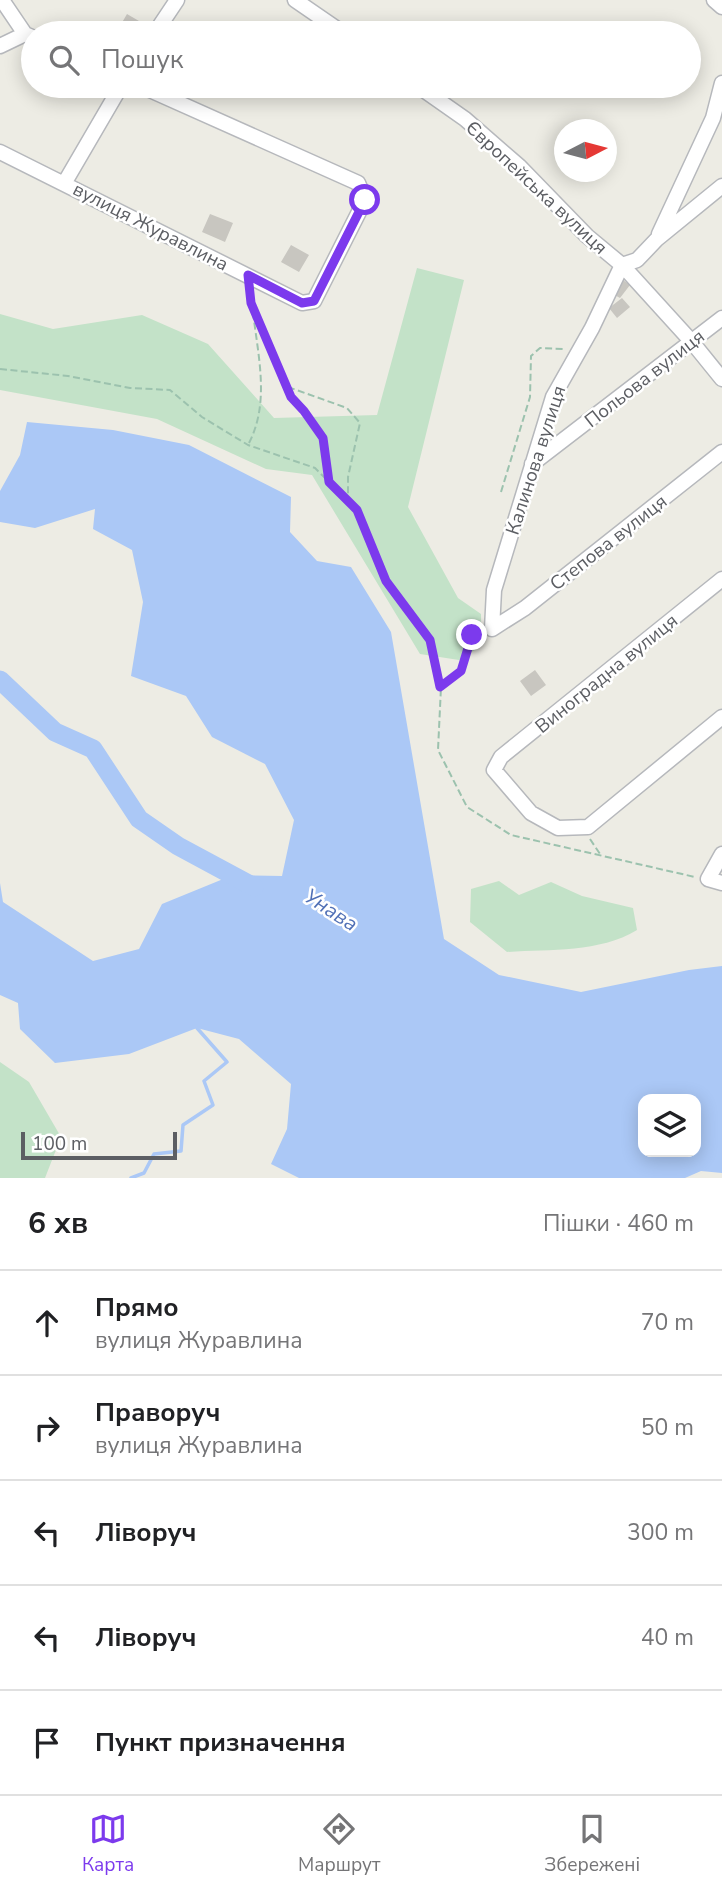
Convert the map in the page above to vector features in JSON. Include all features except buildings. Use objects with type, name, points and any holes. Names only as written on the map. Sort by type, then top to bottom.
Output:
[{"type":"street","points":[[2,0],[21,25]]},
{"type":"street","points":[[163,21],[177,0]]},
{"type":"street","points":[[295,0],[326,21]]},
{"type":"street","points":[[714,0],[722,7]]},
{"type":"street","points":[[0,46],[21,39]]},
{"type":"street","points":[[657,239],[713,118],[722,83]]},
{"type":"street","points":[[65,182],[114,98]]},
{"type":"street","name":"вулиця Журавлина","points":[[0,152],[65,182],[302,303],[314,301],[365,200],[358,183],[168,98]]},
{"type":"street","name":"Європейська вулиця","points":[[435,98],[465,119],[519,166],[587,236],[621,265],[692,341],[722,379]]},
{"type":"street","points":[[621,265],[637,260],[657,239],[722,186]]},
{"type":"street","name":"Калинова вулиця","points":[[486,628],[494,590],[553,397],[576,352],[592,328],[621,265]]},
{"type":"street","name":"Польова вулиця","points":[[532,465],[722,318]]},
{"type":"street","name":"Степова вулиця","points":[[486,628],[525,608],[722,452]]},
{"type":"street","name":"Виноградна вулиця","points":[[588,827],[558,828],[531,813],[494,770],[501,757],[722,579]]},
{"type":"street","points":[[588,827],[722,717]]},
{"type":"street","points":[[722,854],[708,879],[722,883]]},
{"type":"path","points":[[248,275],[262,393],[258,426],[248,445]]},
{"type":"path","points":[[253,308],[291,397],[323,438],[329,482]]},
{"type":"path","points":[[501,492],[530,397],[531,356],[540,348],[576,352]]},
{"type":"path","points":[[0,369],[68,376],[130,388],[170,390],[202,417],[248,445],[315,468],[357,510],[386,581],[430,640],[440,687],[461,671],[472,635],[486,628]]},
{"type":"path","points":[[287,387],[347,408],[360,423],[348,477],[348,501]]},
{"type":"path","points":[[588,827],[591,843],[601,856]]},
{"type":"green space","points":[[417,268],[464,280],[408,507],[458,598],[481,614],[481,646],[459,660],[420,654],[312,475],[266,469],[157,419],[0,390],[0,314],[53,329],[142,315],[208,344],[274,418],[377,415]]},
{"type":"green space","points":[[499,881],[519,895],[551,882],[582,896],[633,908],[637,930],[607,943],[591,946],[507,952],[470,922],[471,889]]},
{"type":"green space","points":[[0,1062],[29,1082],[61,1137],[45,1178],[0,1178]]},
{"type":"water","points":[[27,422],[113,430],[189,445],[291,497],[290,532],[317,561],[351,567],[391,632],[444,939],[499,975],[581,992],[722,966],[722,1173],[701,1171],[685,1178],[299,1178],[271,1164],[287,1129],[291,1084],[239,1039],[197,1028],[129,1054],[55,1063],[20,1029],[18,1003],[0,995],[0,883],[3,902],[93,961],[139,949],[162,904],[233,875],[282,876],[294,820],[265,764],[212,737],[186,696],[131,676],[143,602],[132,550],[93,529],[95,509],[35,528],[0,522],[0,491],[20,455]]},
{"type":"waterway","name":"Унава","points":[[0,680],[55,732],[93,749],[139,819],[178,846],[254,887]]},
{"type":"waterway","points":[[131,1178],[144,1173],[154,1154],[181,1151],[183,1125],[213,1105],[204,1081],[227,1062],[197,1028]]},
{"type":"route","points":[[365,200],[314,301],[302,303],[248,275],[251,303],[291,397],[323,438],[329,482],[357,510],[386,581],[430,640],[440,687],[461,671],[472,635]]}]
